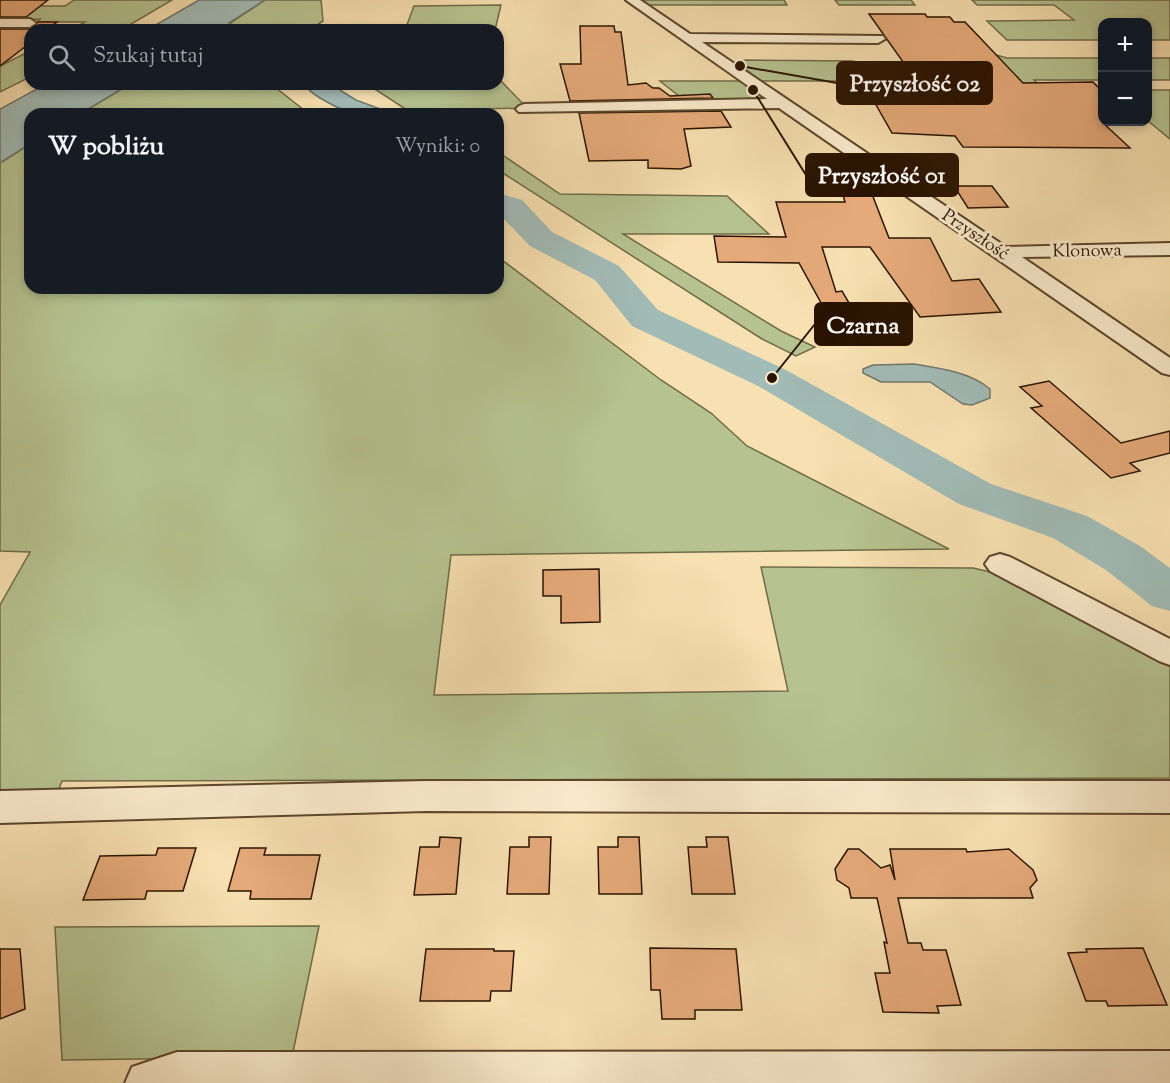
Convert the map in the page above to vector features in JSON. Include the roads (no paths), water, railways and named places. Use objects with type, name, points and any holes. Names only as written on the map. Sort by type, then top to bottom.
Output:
[{"type":"street","name":"Przyszłość","points":[[632,0],[1170,368]]},
{"type":"street","points":[[0,24],[30,24]]},
{"type":"street","points":[[688,38],[878,39]]},
{"type":"street","points":[[524,109],[783,103]]},
{"type":"street","name":"Klonowa","points":[[1004,254],[1029,251],[1170,249]]},
{"type":"street","points":[[1000,564],[1170,653]]},
{"type":"street","points":[[0,807],[426,796],[1170,797]]},
{"type":"street","points":[[148,1083],[177,1074],[1170,1074]]},
{"type":"water","points":[[199,0],[265,0],[229,23],[231,24],[157,24]]},
{"type":"water","points":[[35,90],[120,90],[90,108],[24,108],[24,148],[0,163],[0,109]]},
{"type":"water","points":[[309,90],[340,90],[356,100],[378,108],[340,108]]},
{"type":"water","points":[[914,364],[973,378],[990,389],[990,398],[972,405],[963,404],[930,382],[881,382],[863,373],[863,369],[873,365]]},
{"type":"waterway","points":[[504,204],[511,207],[541,239],[607,273],[645,318],[772,378],[975,494],[1070,527],[1123,558],[1170,593]]},
{"type":"place","name":"Przyszłość 02","points":[[740,66]]},
{"type":"place","name":"Przyszłość 01","points":[[753,90]]},
{"type":"place","name":"Czarna","points":[[772,378]]}]
